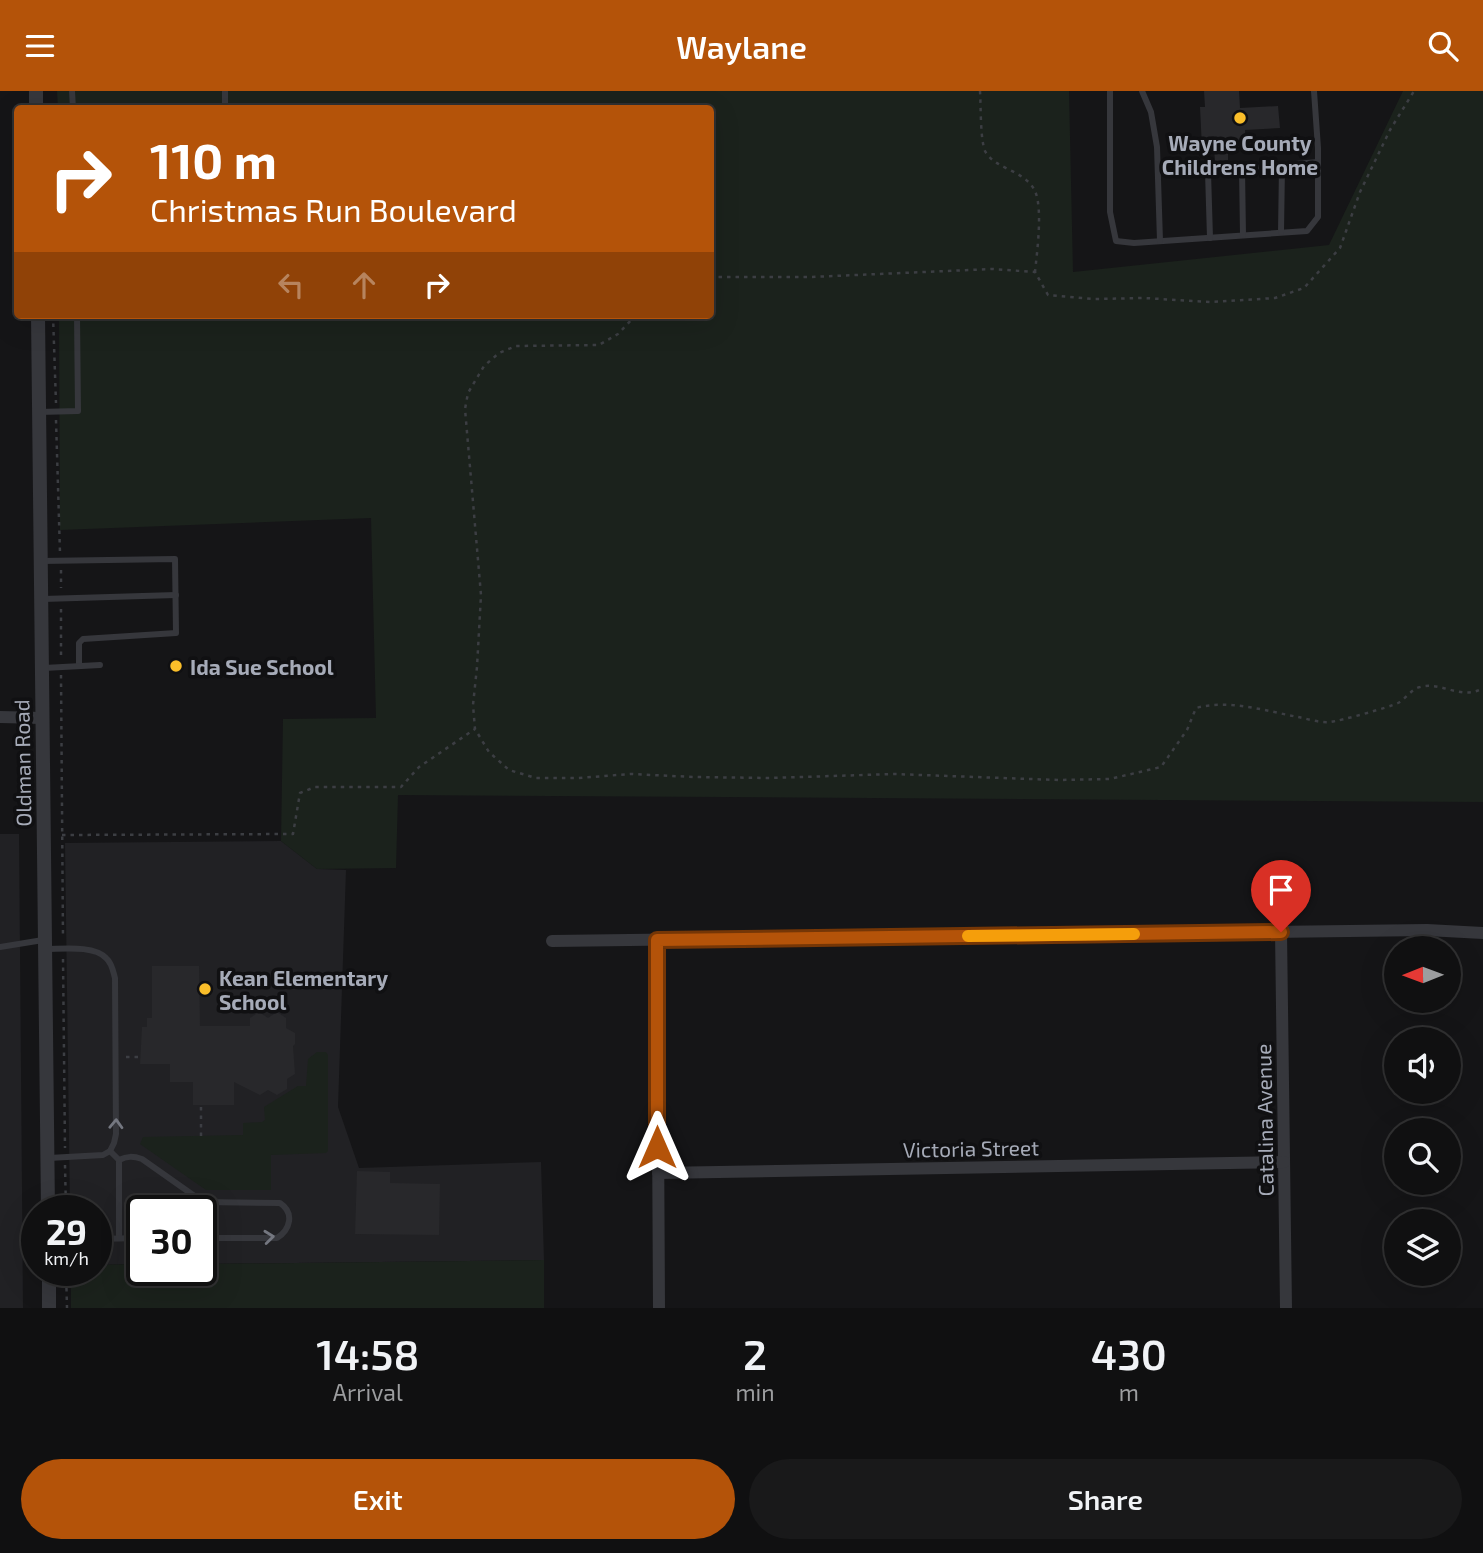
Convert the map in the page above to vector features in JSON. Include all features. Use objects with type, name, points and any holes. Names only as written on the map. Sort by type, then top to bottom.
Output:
[{"type":"street","name":"Oldman Road","points":[[38,319],[48,1195]]},
{"type":"street","points":[[0,717],[42,718]]},
{"type":"street","points":[[552,941],[1427,930],[1483,933]]},
{"type":"street","name":"Catalina Avenue","points":[[1281,932],[1286,1308]]},
{"type":"street","points":[[657,940],[659,1308]]},
{"type":"street","name":"Victoria Street","points":[[658,1173],[1284,1162]]},
{"type":"street","points":[[48,1286],[49,1308]]},
{"type":"lane","points":[[1110,91],[1110,212],[1116,241],[1134,243],[1307,230],[1318,217],[1314,91]]},
{"type":"lane","points":[[1142,91],[1151,111],[1157,147],[1160,241]]},
{"type":"lane","points":[[1210,237],[1208,172],[1318,162]]},
{"type":"lane","points":[[1281,232],[1282,166]]},
{"type":"lane","points":[[1242,169],[1243,235]]},
{"type":"lane","points":[[39,412],[78,411],[77,319]]},
{"type":"lane","points":[[41,561],[175,559],[176,633],[83,639],[79,643],[79,666]]},
{"type":"lane","points":[[41,599],[176,595]]},
{"type":"lane","points":[[42,668],[100,665]]},
{"type":"lane","points":[[0,947],[46,945],[94,951],[104,955],[111,964],[115,978],[114,1143],[110,1151],[103,1155],[47,1158]]},
{"type":"lane","points":[[110,1151],[119,1160],[118,1238]]},
{"type":"lane","points":[[119,1160],[126,1157],[142,1159],[193,1195]]},
{"type":"lane","points":[[217,1202],[280,1203],[286,1207],[289,1224],[284,1234],[277,1238],[217,1238]]},
{"type":"lane","points":[[112,1238],[126,1238]]},
{"type":"path","points":[[980,91],[985,150],[1000,164],[1024,177],[1035,191],[1039,210],[1035,272],[1048,295],[1211,302],[1275,298],[1304,288],[1340,248],[1360,192],[1390,130],[1414,91]]},
{"type":"path","points":[[714,278],[811,277],[993,269],[1035,272]]},
{"type":"path","points":[[53,319],[61,598],[66,1195]]},
{"type":"path","points":[[632,319],[618,334],[599,345],[516,346],[499,353],[484,366],[468,393],[465,409],[481,595],[473,705],[475,729],[489,752],[509,770],[536,778],[631,774],[745,778],[894,774],[1058,780],[1110,779],[1161,768],[1186,730],[1196,708],[1211,704],[1331,722],[1398,703],[1418,687],[1430,686],[1475,693],[1483,688]]},
{"type":"path","points":[[62,835],[293,834],[300,793],[315,787],[401,787],[419,767],[475,729]]},
{"type":"path","points":[[126,1057],[141,1057]]},
{"type":"path","points":[[201,1105],[201,1136]]},
{"type":"path","points":[[66,1286],[67,1308]]},
{"type":"shaded area","points":[[57,91],[1069,91],[1073,272],[1329,245],[1403,91],[1483,91],[1483,802],[398,795],[396,868],[317,869],[281,841],[283,719],[376,718],[371,518],[60,530],[59,319],[714,319],[714,105],[58,105]]},
{"type":"shaded area","points":[[0,834],[19,834],[23,1308],[0,1308]]},
{"type":"shaded area","name":"Kean Elementary School","points":[[281,841],[317,869],[346,870],[338,1107],[359,1168],[541,1162],[544,1260],[217,1264],[217,1195],[126,1195],[126,1264],[112,1265],[112,1195],[70,1195],[65,843]]},
{"type":"shaded area","points":[[317,1052],[326,1052],[328,1055],[328,1151],[271,1155],[271,1190],[206,1190],[140,1144],[143,1137],[243,1135],[243,1123],[262,1122],[265,1120],[264,1107],[298,1086],[306,1086],[308,1059]]},
{"type":"shaded area","points":[[544,1260],[544,1308],[71,1308],[71,1286],[112,1286],[112,1265],[126,1264],[126,1286],[217,1286],[217,1264]]},
{"type":"building","name":"Wayne County Childrens Home","points":[[1204,91],[1239,91],[1240,108],[1278,106],[1280,128],[1245,130],[1246,147],[1228,148],[1228,160],[1215,161],[1214,148],[1202,148],[1200,107],[1205,107]]},
{"type":"building","name":"Kean Elementary School","points":[[152,966],[199,966],[200,1026],[250,1026],[250,1018],[259,1012],[268,1018],[277,1012],[286,1018],[286,1028],[295,1033],[295,1074],[287,1079],[287,1089],[277,1095],[268,1090],[260,1095],[234,1082],[234,1105],[193,1105],[193,1082],[170,1082],[170,1064],[140,1064],[142,1027],[147,1027],[147,1018],[152,1018]]},
{"type":"building","points":[[357,1171],[390,1172],[390,1183],[440,1184],[439,1235],[355,1234]]},
{"type":"slow traffic","points":[[968,936],[1134,934]]},
{"type":"place","name":"Wayne County Childrens Home","points":[[1240,118]]},
{"type":"place","name":"Ida Sue School","points":[[176,666]]},
{"type":"place","name":"Kean Elementary School","points":[[205,989]]},
{"type":"route","points":[[657,1147],[657,940],[1281,932]]}]
